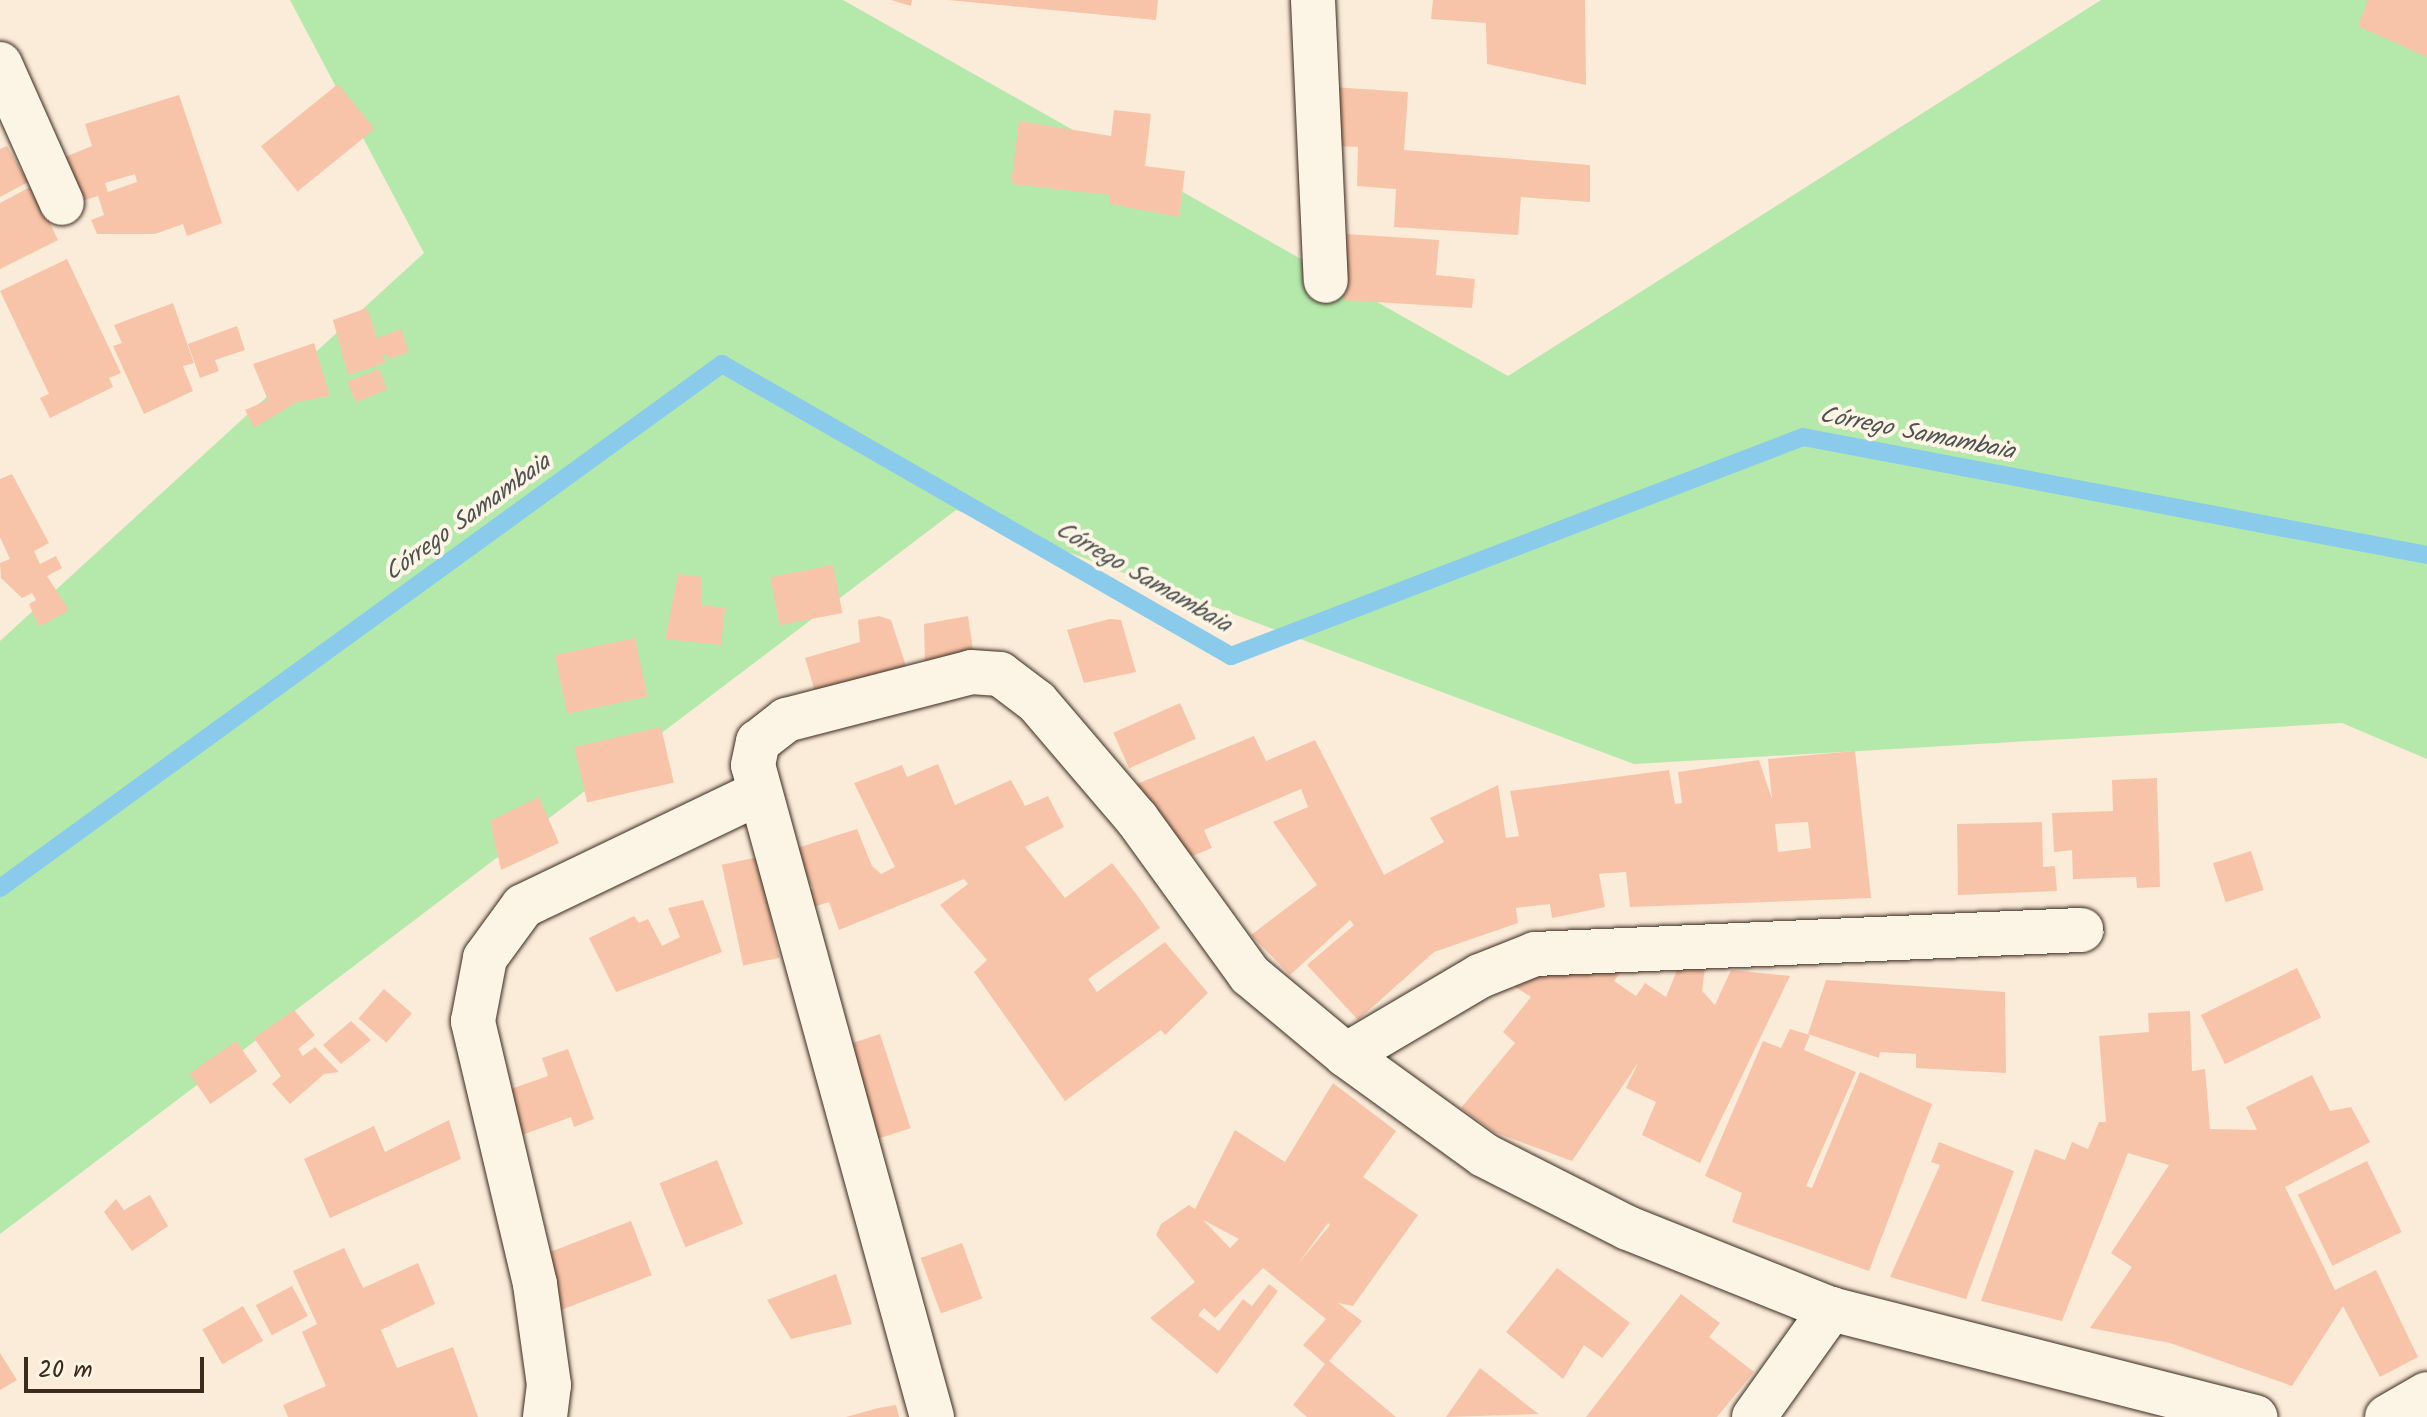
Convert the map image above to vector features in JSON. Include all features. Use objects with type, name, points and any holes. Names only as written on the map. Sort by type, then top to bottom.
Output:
[{"type":"street","points":[[1313,0],[1326,281]]},
{"type":"street","points":[[0,64],[62,203]]},
{"type":"street","points":[[932,1417],[829,1029],[755,795],[758,742],[786,720],[940,677],[1000,674],[1092,762],[1250,975],[1346,1055],[1484,1155],[1567,1201],[1831,1309],[2255,1417]]},
{"type":"street","points":[[545,1417],[549,1385],[535,1284],[473,1021],[485,958],[523,906],[755,795]]},
{"type":"street","points":[[1346,1055],[1480,976],[1535,954],[2081,930]]},
{"type":"street","points":[[1754,1417],[1831,1309]]},
{"type":"street","points":[[2387,1417],[2427,1394]]},
{"type":"green space","points":[[290,0],[843,0],[1508,376],[2101,0],[2374,0],[2427,31],[2427,759],[2342,723],[1634,764],[956,510],[0,1234],[0,641],[424,253]]},
{"type":"building","points":[[891,0],[912,0],[911,6]]},
{"type":"building","points":[[948,0],[1158,0],[1156,20]]},
{"type":"building","points":[[1433,0],[1585,0],[1586,85],[1487,64],[1486,23],[1431,19]]},
{"type":"building","points":[[2368,0],[2427,0],[2427,57],[2358,26]]},
{"type":"building","points":[[338,84],[375,129],[298,191],[261,146]]},
{"type":"building","points":[[1317,86],[1408,92],[1404,150],[1590,165],[1590,202],[1521,197],[1518,235],[1394,227],[1396,189],[1357,186],[1358,147],[1317,145]]},
{"type":"building","points":[[179,95],[222,223],[187,236],[183,224],[155,234],[97,234],[91,220],[104,215],[98,196],[78,202],[60,159],[92,146],[85,124]],"holes":[[[135,174],[137,182],[108,192],[105,183]]]},
{"type":"building","points":[[1114,110],[1151,114],[1145,166],[1185,171],[1179,217],[1110,204],[1110,195],[1011,184],[1019,121],[1111,136]]},
{"type":"building","points":[[7,146],[28,182],[0,197],[0,149]]},
{"type":"building","points":[[32,186],[58,240],[0,269],[0,203]]},
{"type":"building","points":[[1347,234],[1439,240],[1436,275],[1475,279],[1472,308],[1343,300]]},
{"type":"building","points":[[67,259],[121,373],[109,378],[113,387],[50,418],[40,398],[49,394],[0,291]]},
{"type":"building","points":[[173,303],[194,363],[183,366],[193,391],[144,414],[113,346],[122,343],[114,325]]},
{"type":"building","points":[[367,308],[377,338],[401,329],[409,352],[389,359],[383,352],[385,363],[348,375],[333,320]]},
{"type":"building","points":[[237,326],[245,350],[215,360],[219,371],[200,378],[188,344]]},
{"type":"building","points":[[314,343],[330,396],[297,402],[254,428],[245,410],[268,400],[253,364]]},
{"type":"building","points":[[379,369],[387,389],[356,402],[347,382]]},
{"type":"building","points":[[12,474],[49,543],[34,551],[40,564],[56,556],[62,568],[47,576],[69,610],[45,624],[38,625],[29,604],[36,600],[32,593],[22,598],[1,578],[0,563],[10,559],[0,537],[0,479]]},
{"type":"building","points":[[833,565],[842,613],[780,625],[770,577]]},
{"type":"building","points":[[678,574],[702,577],[702,605],[725,608],[721,645],[665,639]]},
{"type":"building","points":[[879,616],[891,620],[909,675],[819,705],[805,658],[860,642],[858,620]]},
{"type":"building","points":[[968,616],[975,663],[925,665],[924,624]]},
{"type":"building","points":[[1110,619],[1121,620],[1136,672],[1084,683],[1067,630]]},
{"type":"building","points":[[635,638],[647,697],[567,714],[555,655]]},
{"type":"building","points":[[1180,703],[1196,739],[1129,768],[1113,733]]},
{"type":"building","points":[[661,727],[674,783],[587,803],[574,747]]},
{"type":"building","points":[[1254,736],[1266,761],[1315,740],[1384,875],[1444,842],[1430,818],[1498,785],[1506,838],[1519,836],[1510,791],[1669,770],[1675,804],[1682,803],[1678,772],[1759,760],[1772,799],[1768,759],[1855,751],[1871,898],[1630,907],[1626,872],[1599,874],[1605,907],[1552,918],[1550,904],[1516,908],[1518,923],[1434,952],[1358,1020],[1307,965],[1354,925],[1350,920],[1290,975],[1251,935],[1317,885],[1273,822],[1308,807],[1301,789],[1204,830],[1212,848],[1185,859],[1132,786]],"holes":[[[1808,822],[1811,848],[1778,852],[1775,824]]]},
{"type":"building","points":[[938,764],[955,805],[1011,780],[1025,806],[1048,796],[1064,827],[1025,847],[1065,898],[1112,863],[1137,895],[1160,928],[1088,979],[1097,992],[1165,942],[1208,993],[1165,1035],[1161,1030],[1065,1101],[974,972],[987,960],[940,905],[968,884],[964,879],[839,930],[829,902],[810,908],[805,893],[813,889],[794,849],[857,829],[872,866],[881,874],[895,867],[854,783],[902,765],[907,777]]},
{"type":"building","points":[[2157,778],[2160,887],[2137,888],[2136,877],[2073,879],[2072,850],[2054,852],[2052,813],[2113,811],[2112,780]]},
{"type":"building","points":[[539,797],[559,843],[501,870],[490,821]]},
{"type":"building","points":[[2042,822],[2043,867],[2055,866],[2057,891],[1958,895],[1957,824]]},
{"type":"building","points":[[2251,851],[2264,890],[2226,902],[2213,863]]},
{"type":"building","points":[[758,857],[779,958],[743,965],[722,865]]},
{"type":"building","points":[[703,900],[722,952],[616,992],[589,938],[634,916],[639,923],[648,919],[662,946],[680,937],[668,908]]},
{"type":"building","points":[[1541,963],[1626,965],[1614,981],[1636,996],[1645,983],[1666,997],[1678,968],[1705,968],[1702,991],[1715,1005],[1731,970],[1790,976],[1700,1163],[1642,1135],[1656,1102],[1626,1088],[1638,1063],[1572,1161],[1494,1132],[1461,1108],[1515,1043],[1503,1032],[1531,997],[1514,986]]},
{"type":"building","points":[[2297,968],[2321,1017],[2225,1064],[2201,1015]]},
{"type":"building","points":[[1826,980],[2005,992],[2006,1073],[1916,1068],[1916,1054],[1880,1052],[1879,1058],[1808,1034]]},
{"type":"building","points":[[384,989],[412,1013],[386,1043],[358,1018]]},
{"type":"building","points":[[294,1010],[315,1035],[298,1049],[303,1056],[315,1047],[339,1072],[324,1074],[290,1104],[272,1084],[281,1076],[254,1038]]},
{"type":"building","points":[[2190,1011],[2192,1071],[2205,1069],[2210,1129],[2257,1130],[2246,1107],[2312,1075],[2330,1111],[2351,1107],[2370,1142],[2285,1187],[2335,1290],[2376,1270],[2418,1357],[2380,1377],[2343,1306],[2292,1386],[2170,1343],[2090,1328],[2132,1267],[2111,1253],[2169,1165],[2128,1153],[2062,1321],[1981,1301],[2035,1149],[2065,1160],[2072,1142],[2088,1149],[2099,1122],[2106,1122],[2099,1036],[2149,1032],[2148,1013]]},
{"type":"building","points":[[351,1021],[371,1040],[341,1064],[323,1045]]},
{"type":"building","points":[[1790,1029],[1810,1035],[1804,1050],[1856,1072],[1806,1186],[1812,1188],[1860,1072],[1932,1104],[1869,1271],[1732,1222],[1742,1193],[1705,1176],[1763,1041],[1781,1048]]},
{"type":"building","points":[[880,1034],[911,1128],[875,1140],[845,1045]]},
{"type":"building","points":[[236,1041],[257,1071],[211,1104],[189,1074]]},
{"type":"building","points":[[568,1049],[594,1119],[574,1127],[571,1117],[522,1135],[505,1091],[548,1076],[542,1058]]},
{"type":"building","points":[[1333,1083],[1396,1131],[1363,1177],[1418,1215],[1353,1306],[1338,1303],[1362,1321],[1329,1361],[1396,1417],[1307,1417],[1293,1405],[1325,1364],[1303,1345],[1326,1319],[1263,1268],[1215,1318],[1204,1308],[1198,1315],[1219,1331],[1243,1299],[1252,1306],[1269,1284],[1278,1291],[1217,1374],[1150,1318],[1195,1282],[1156,1235],[1161,1224],[1189,1205],[1195,1209],[1235,1130],[1285,1162]],"holes":[[[1203,1220],[1239,1239],[1230,1248]],[[1328,1223],[1330,1225],[1298,1264]]]},
{"type":"building","points":[[449,1120],[461,1159],[330,1218],[304,1159],[374,1126],[385,1152]]},
{"type":"building","points":[[1939,1142],[2014,1171],[1966,1299],[1890,1277],[1940,1165],[1931,1162]]},
{"type":"building","points":[[717,1160],[743,1224],[685,1247],[660,1183]]},
{"type":"building","points":[[2367,1161],[2402,1232],[2332,1266],[2298,1195]]},
{"type":"building","points":[[150,1195],[168,1226],[132,1251],[104,1212],[116,1199],[124,1210]]},
{"type":"building","points":[[631,1221],[652,1275],[560,1310],[540,1256]]},
{"type":"building","points":[[962,1243],[982,1298],[941,1313],[921,1258]]},
{"type":"building","points":[[344,1248],[363,1288],[418,1263],[435,1304],[381,1330],[397,1368],[453,1347],[478,1417],[288,1417],[283,1405],[326,1386],[302,1332],[317,1324],[293,1271]]},
{"type":"building","points":[[1557,1268],[1630,1323],[1602,1358],[1584,1345],[1563,1379],[1506,1332]]},
{"type":"building","points":[[836,1274],[852,1324],[791,1339],[767,1300]]},
{"type":"building","points":[[292,1286],[308,1316],[272,1335],[256,1305]]},
{"type":"building","points":[[1681,1294],[1720,1323],[1709,1337],[1754,1372],[1717,1417],[1586,1417]]},
{"type":"building","points":[[243,1306],[263,1341],[222,1364],[202,1330]]},
{"type":"building","points":[[0,1353],[17,1380],[0,1390]]},
{"type":"building","points":[[1480,1368],[1532,1409],[1539,1414],[1446,1417]]},
{"type":"building","points":[[896,1405],[899,1417],[846,1417],[878,1408]]},
{"type":"waterway","name":"Córrego Samambaia","points":[[0,888],[722,364],[1231,656],[1803,437],[2427,555]]}]
